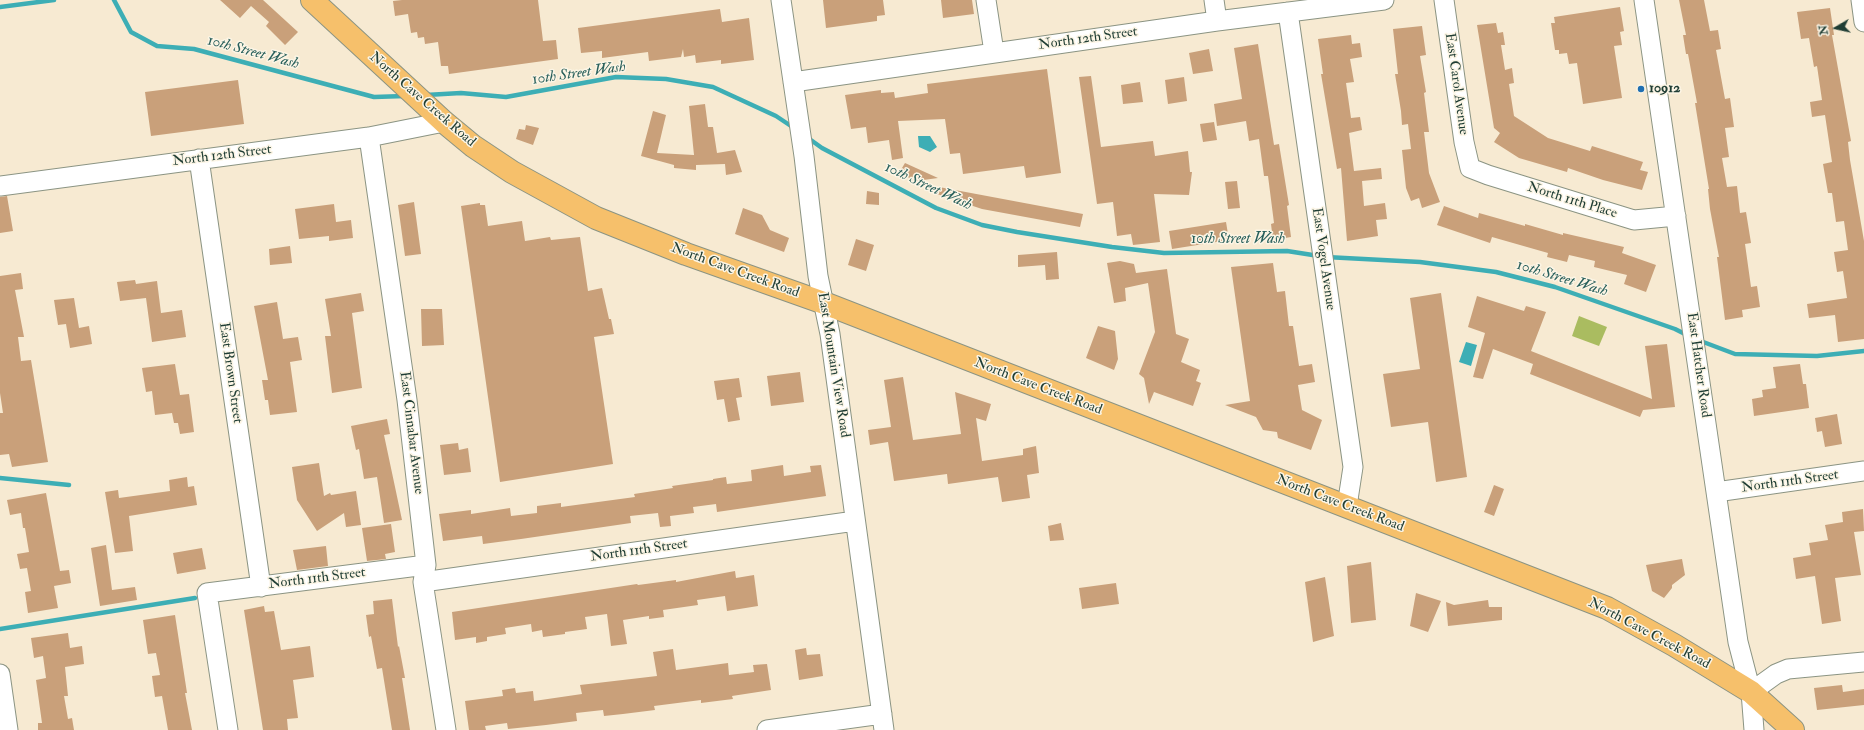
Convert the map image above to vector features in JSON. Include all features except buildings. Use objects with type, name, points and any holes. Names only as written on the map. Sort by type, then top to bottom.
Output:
[{"type":"main road","name":"North Cave Creek Road","points":[[313,1],[438,117],[473,146],[512,172],[596,218],[686,254],[824,303],[1607,608],[1674,645],[1751,692],[1792,730]]},
{"type":"street","name":"East Mountain View Road","points":[[781,0],[804,156],[818,276],[830,334],[883,722]]},
{"type":"street","points":[[986,0],[994,52]]},
{"type":"street","points":[[1214,0],[1217,21]]},
{"type":"street","name":"North 12th Street","points":[[793,82],[1217,21],[1384,0]]},
{"type":"street","name":"East Carol Avenue","points":[[1444,0],[1464,142],[1470,168]]},
{"type":"street","name":"East Hatcher Road","points":[[1644,0],[1738,642],[1751,692],[1754,730]]},
{"type":"street","points":[[1861,0],[1864,22]]},
{"type":"street","name":"East Vogel Avenue","points":[[1288,12],[1353,468],[1347,506]]},
{"type":"street","name":"North 12th Street","points":[[0,186],[199,158],[369,137],[438,117]]},
{"type":"street","name":"East Cinnabar Avenue","points":[[369,137],[407,400],[425,574],[446,730]]},
{"type":"street","name":"East Brown Street","points":[[199,158],[261,587]]},
{"type":"street","name":"North 11th Place","points":[[1470,168],[1488,175],[1634,220],[1676,216]]},
{"type":"street","name":"North 11th Street","points":[[1716,492],[1864,471]]},
{"type":"street","name":"North 11th Street","points":[[228,730],[207,593],[261,587],[425,574],[855,521]]},
{"type":"street","points":[[1751,692],[1776,674],[1788,669],[1864,662]]},
{"type":"street","points":[[0,674],[8,730]]},
{"type":"street","points":[[767,730],[883,722]]},
{"type":"green space","points":[[1579,316],[1607,327],[1599,346],[1572,336]]},
{"type":"water","points":[[918,136],[930,136],[937,147],[930,152],[919,147]]},
{"type":"water","points":[[1466,342],[1477,345],[1471,366],[1459,362]]},
{"type":"waterway","name":"10th Street Wash","points":[[0,7],[54,0]]},
{"type":"waterway","name":"10th Street Wash","points":[[114,0],[131,32],[157,46],[194,49],[374,97],[405,96]]},
{"type":"waterway","name":"10th Street Wash","points":[[426,95],[461,93],[506,97],[616,77],[666,79],[713,87],[776,116],[794,128]]},
{"type":"waterway","name":"10th Street Wash","points":[[808,138],[822,148],[936,208],[982,225],[1112,247],[1164,253],[1287,251],[1319,256]]},
{"type":"waterway","name":"10th Street Wash","points":[[1326,257],[1420,262],[1496,272],[1555,287],[1675,329],[1687,335]]},
{"type":"waterway","name":"10th Street Wash","points":[[1698,340],[1735,354],[1817,356],[1864,351]]},
{"type":"waterway","points":[[0,478],[69,485]]},
{"type":"waterway","points":[[0,629],[195,598]]},
{"type":"place","name":"10912","points":[[1641,89]]}]
